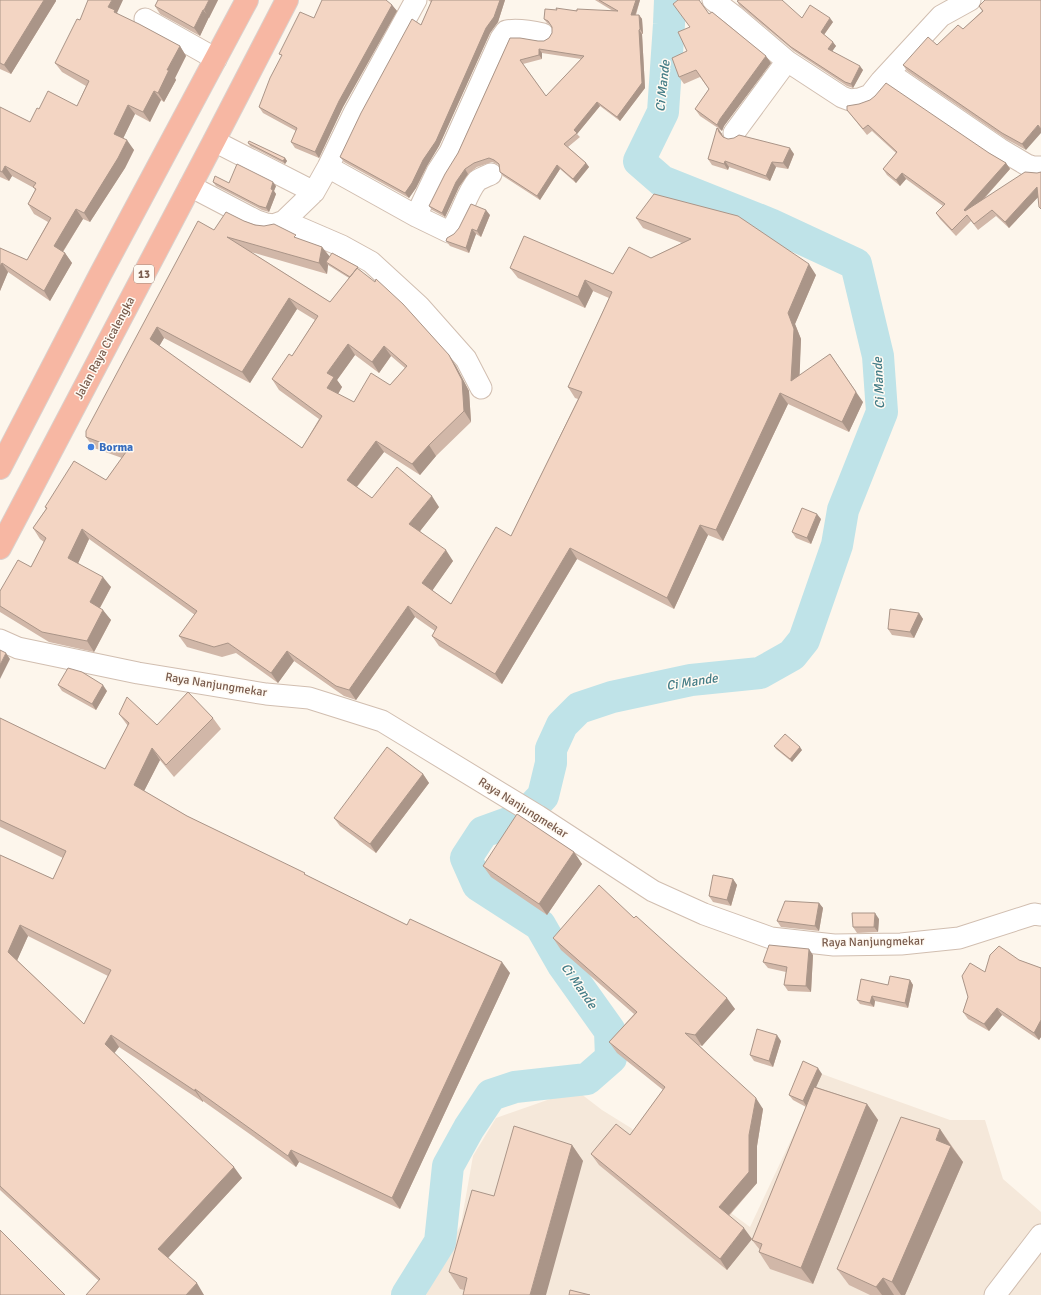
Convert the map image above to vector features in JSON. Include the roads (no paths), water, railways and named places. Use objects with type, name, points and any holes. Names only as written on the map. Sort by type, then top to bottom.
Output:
[{"type":"highway","points":[[0,468],[247,0]]},
{"type":"highway","name":"Jalan Raya Cicalengka","points":[[0,548],[214,142],[287,0]]},
{"type":"street","points":[[190,186],[257,221],[273,225],[284,221],[314,192],[354,113],[416,0]]},
{"type":"street","points":[[713,0],[788,61],[842,98],[850,100],[859,99],[870,95],[941,16],[970,0]]},
{"type":"street","points":[[146,19],[216,59]]},
{"type":"street","points":[[416,216],[436,172],[450,152],[501,38],[506,32],[515,30],[543,34]]},
{"type":"street","points":[[734,133],[788,61]]},
{"type":"street","points":[[889,73],[1000,149],[1027,165],[1041,167]]},
{"type":"street","points":[[214,142],[314,192]]},
{"type":"street","points":[[328,167],[416,216],[449,232],[478,181],[492,174]]},
{"type":"street","points":[[284,221],[342,246],[371,262],[419,306],[466,359],[481,388]]},
{"type":"street","name":"Raya Nanjungmekar","points":[[0,640],[18,648],[138,673],[266,694],[309,698],[382,721],[538,816],[653,891],[704,914],[771,938],[834,945],[901,944],[959,938],[1034,914],[1041,915]]},
{"type":"street","points":[[995,1295],[1041,1235]]},
{"type":"waterway","name":"Ci Mande","points":[[407,1295],[440,1242],[448,1166],[469,1128],[491,1095],[515,1087],[587,1079],[611,1058],[610,1031],[563,965],[540,925],[478,885],[466,858],[483,832],[522,818],[543,796],[551,763],[551,749],[562,725],[579,708],[612,697],[691,680],[760,673],[792,655],[804,640],[837,545],[843,510],[882,412],[878,356],[856,264],[770,224],[662,181],[639,161],[663,112],[670,0]]},
{"type":"place","name":"Borma","points":[[91,447]]}]
